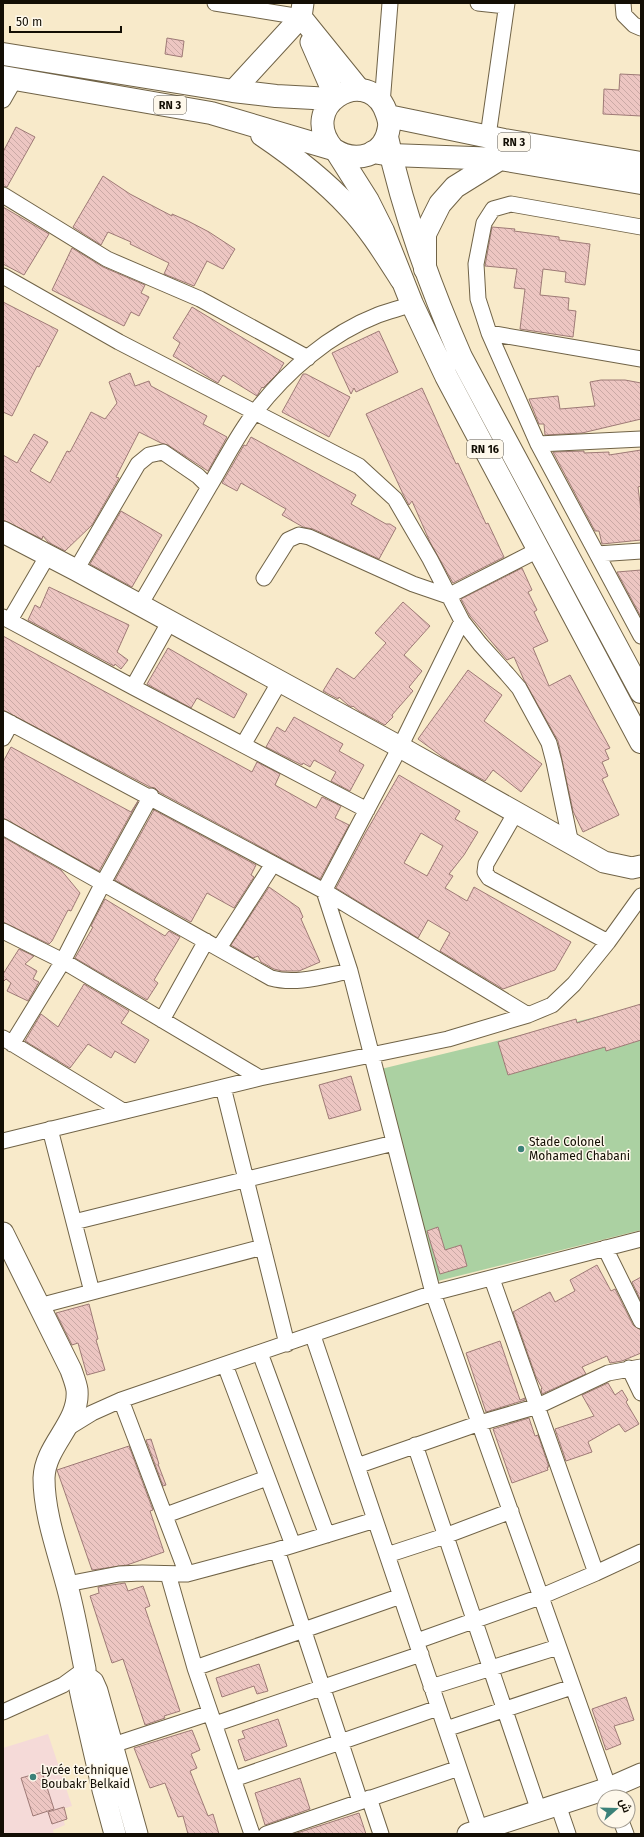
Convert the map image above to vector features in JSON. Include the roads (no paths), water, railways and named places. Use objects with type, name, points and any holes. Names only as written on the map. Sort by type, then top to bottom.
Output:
[{"type":"main road","name":"RN 3","points":[[3,54],[233,91],[276,96],[334,98]]},
{"type":"main road","name":"RN 3","points":[[6,77],[211,112],[246,124],[335,150]]},
{"type":"main road","points":[[360,90],[377,98],[384,133],[363,156],[352,157],[335,150],[323,133],[323,115],[334,98],[346,91],[360,90]]},
{"type":"main road","points":[[246,124],[296,158],[349,207],[368,230],[401,279]]},
{"type":"main road","name":"RN 3","points":[[384,133],[488,136],[641,163]]},
{"type":"main road","name":"RN 3","points":[[384,133],[500,159],[641,183]]},
{"type":"main road","name":"RN 16","points":[[384,133],[425,269],[442,314],[461,357],[641,692]]},
{"type":"main road","name":"RN 16","points":[[335,150],[368,201],[392,253],[412,304],[446,376],[641,742]]},
{"type":"main road","points":[[425,269],[425,234],[440,204],[455,187],[500,159]]},
{"type":"street","points":[[215,3],[302,10],[360,90]]},
{"type":"street","points":[[384,133],[390,3]]},
{"type":"street","points":[[478,3],[506,5],[488,136]]},
{"type":"street","points":[[624,3],[624,15],[634,25],[641,28]]},
{"type":"street","points":[[233,91],[302,10]]},
{"type":"street","points":[[302,10],[334,98]]},
{"type":"street","points":[[3,100],[6,77]]},
{"type":"street","points":[[3,195],[107,259],[200,299],[308,358]]},
{"type":"street","points":[[641,227],[511,204],[494,210],[484,223],[476,264],[478,299],[489,333],[538,444],[641,636]]},
{"type":"street","points":[[3,276],[119,342],[359,466],[395,499],[430,559],[462,621],[519,688],[549,743],[571,844]]},
{"type":"street","points":[[140,605],[254,413],[281,381],[308,358],[350,329],[377,316],[412,304]]},
{"type":"street","points":[[489,333],[641,359]]},
{"type":"street","points":[[538,444],[641,440]]},
{"type":"street","points":[[76,570],[138,464],[149,455],[163,452],[187,467],[209,487]]},
{"type":"street","points":[[3,532],[280,681],[604,862],[632,868],[641,866]]},
{"type":"street","points":[[264,578],[288,540],[299,535],[309,537],[413,584],[448,596],[538,550]]},
{"type":"street","points":[[597,554],[641,551]]},
{"type":"street","points":[[48,555],[6,619],[367,810]]},
{"type":"street","points":[[133,687],[170,621]]},
{"type":"street","points":[[462,621],[400,747],[324,891],[350,971],[434,1293],[609,1789]]},
{"type":"street","points":[[243,744],[280,681]]},
{"type":"street","points":[[3,738],[7,721],[150,796],[324,891],[528,1016]]},
{"type":"street","points":[[122,1111],[8,1041],[63,961],[102,883],[150,796]]},
{"type":"street","points":[[516,812],[486,864],[485,872],[489,878],[608,942]]},
{"type":"street","points":[[3,827],[271,978],[282,981],[297,980],[350,971]]},
{"type":"street","points":[[162,1020],[213,945],[273,864]]},
{"type":"street","points":[[3,1141],[260,1078],[448,1039],[528,1016],[552,1004],[574,984],[608,942],[641,896]]},
{"type":"street","points":[[3,931],[63,961],[260,1078]]},
{"type":"street","points":[[223,1087],[287,1344]]},
{"type":"street","points":[[50,1129],[92,1292]]},
{"type":"street","points":[[74,1222],[394,1143]]},
{"type":"street","points":[[3,1233],[71,1370],[77,1390],[76,1406],[66,1429],[50,1456],[44,1475],[45,1495],[48,1515],[67,1584],[84,1672],[80,1689],[103,1790],[115,1834]]},
{"type":"street","points":[[66,1429],[92,1413],[121,1400],[313,1336],[434,1293],[641,1239]]},
{"type":"street","points":[[39,1306],[263,1247]]},
{"type":"street","points":[[605,1248],[641,1321]]},
{"type":"street","points":[[492,1278],[596,1573]]},
{"type":"street","points":[[313,1336],[459,1768],[474,1832],[548,1808],[596,1796]]},
{"type":"street","points":[[260,1353],[326,1535]]},
{"type":"street","points":[[225,1365],[293,1546]]},
{"type":"street","points":[[357,1466],[480,1423],[538,1406],[608,1373],[635,1368],[641,1393]]},
{"type":"street","points":[[121,1400],[166,1515],[187,1574]]},
{"type":"street","points":[[415,1446],[504,1709],[548,1808],[568,1834]]},
{"type":"street","points":[[166,1515],[267,1478]]},
{"type":"street","points":[[387,1555],[445,1536],[511,1511]]},
{"type":"street","points":[[67,1584],[119,1574],[187,1574],[293,1546],[375,1520]]},
{"type":"street","points":[[277,1550],[321,1687],[341,1743],[381,1834]]},
{"type":"street","points":[[113,1745],[212,1719],[321,1687],[419,1647],[474,1621],[540,1597],[641,1552]]},
{"type":"street","points":[[168,1574],[195,1668],[252,1834]]},
{"type":"street","points":[[195,1668],[302,1629],[401,1596]]},
{"type":"street","points":[[431,1687],[558,1647]]},
{"type":"street","points":[[3,1712],[63,1685],[84,1672]]},
{"type":"street","points":[[84,1672],[93,1682],[97,1691],[137,1834]]},
{"type":"street","points":[[446,1729],[572,1687]]},
{"type":"street","points":[[234,1779],[438,1708]]},
{"type":"street","points":[[266,1834],[459,1768]]},
{"type":"street","points":[[617,1789],[641,1774]]},
{"type":"street","points":[[103,1790],[123,1784]]},
{"type":"place","name":"Stade Colonel Mohamed Chabani","points":[[521,1149]]},
{"type":"place","name":"Lycée technique Boubakr Belkaid","points":[[33,1777]]}]
